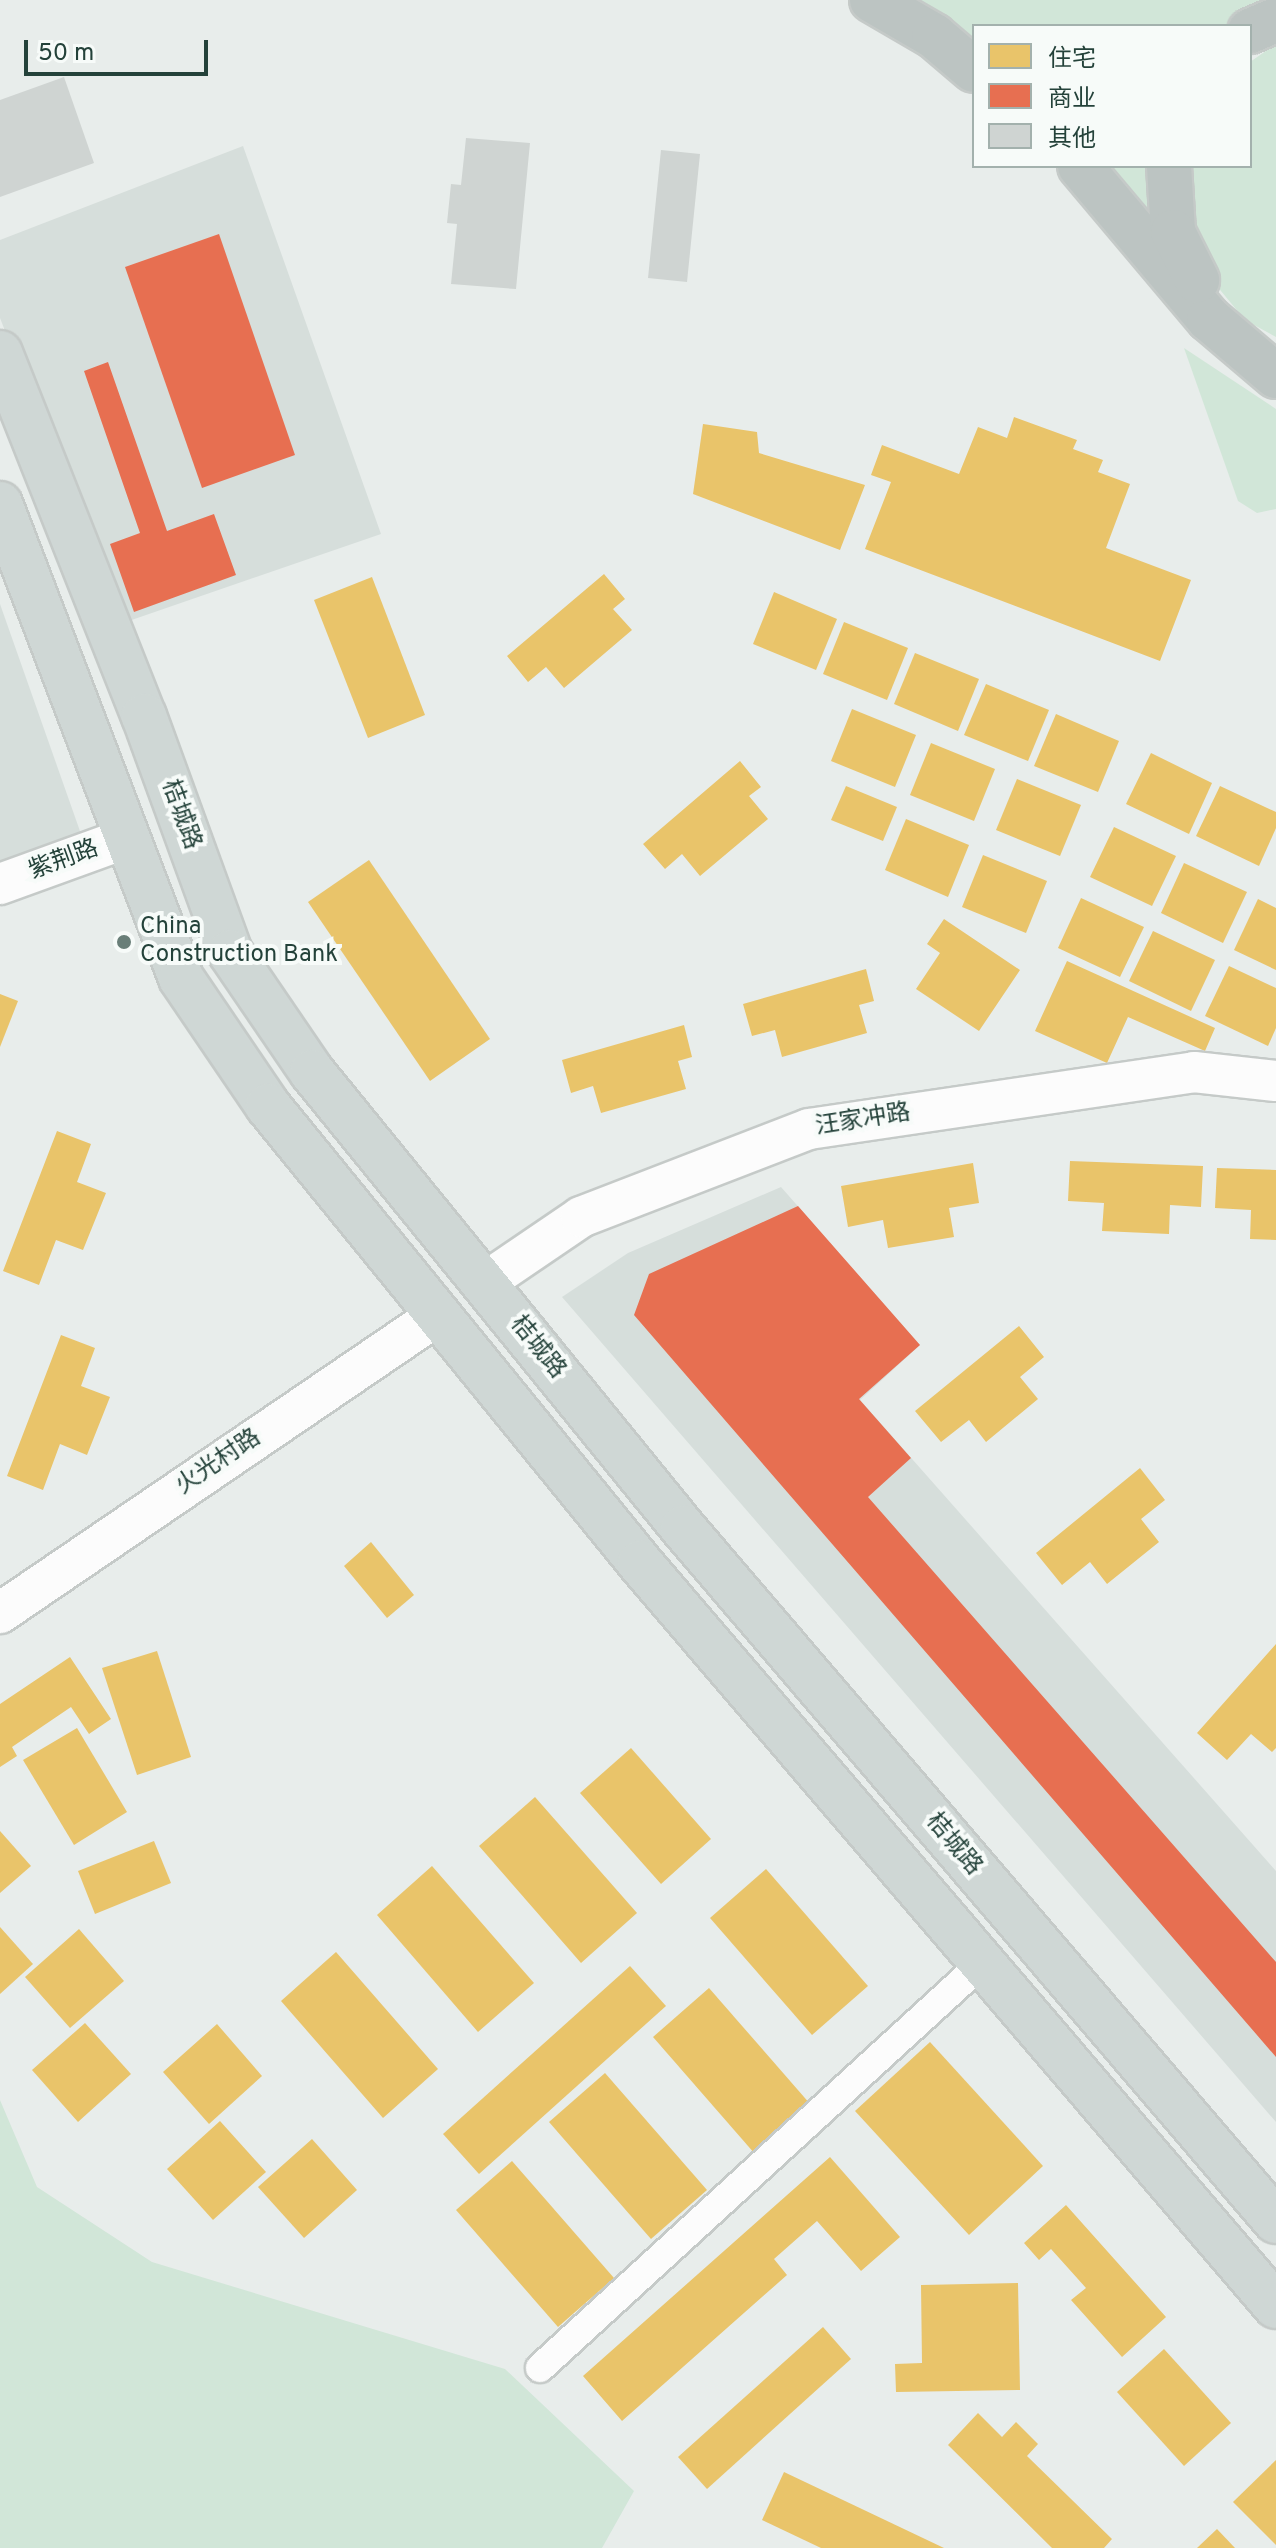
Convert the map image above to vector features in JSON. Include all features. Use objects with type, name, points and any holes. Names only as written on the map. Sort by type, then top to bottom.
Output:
[{"type":"highway","points":[[872,0],[934,36],[972,68]]},
{"type":"highway","points":[[1252,30],[1276,20]]},
{"type":"highway","points":[[1082,168],[1209,319],[1276,376]]},
{"type":"highway","points":[[1169,168],[1173,232],[1186,263],[1208,298],[1276,355]]},
{"type":"main road","name":"桔城路","points":[[0,353],[144,716],[230,952],[312,1072],[703,1552],[1276,2221]]},
{"type":"main road","points":[[5,531],[181,978],[268,1106],[640,1563],[1276,2306]]},
{"type":"street","name":"紫荆路","points":[[0,884],[127,838]]},
{"type":"street","name":"汪家冲路","points":[[484,1283],[581,1217],[809,1129],[1194,1072],[1276,1081]]},
{"type":"street","name":"火光村路","points":[[0,1613],[438,1315]]},
{"type":"street","points":[[540,2368],[981,1964]]},
{"type":"shaded area","points":[[243,146],[381,534],[120,624],[0,318],[0,240]]},
{"type":"shaded area","points":[[0,604],[81,834],[0,865]]},
{"type":"shaded area","points":[[781,1187],[920,1345],[860,1400],[1276,1871],[1276,2122],[562,1297],[628,1253]]},
{"type":"green space","points":[[883,0],[1276,0],[1243,24],[972,24],[972,53]]},
{"type":"green space","points":[[1276,44],[1276,337],[1245,320],[1216,285],[1196,249],[1186,168],[1252,168],[1252,61]]},
{"type":"green space","points":[[1100,168],[1154,168],[1161,246]]},
{"type":"green space","points":[[1184,348],[1276,409],[1276,509],[1257,513],[1238,501]]},
{"type":"green space","points":[[0,2100],[37,2187],[152,2262],[505,2369],[634,2491],[602,2548],[0,2548]]},
{"type":"building: 住宅","points":[[1014,417],[1077,440],[1073,449],[1103,460],[1098,472],[1130,484],[1106,548],[1191,580],[1160,661],[865,549],[891,482],[871,475],[882,445],[959,474],[978,427],[1007,438]]},
{"type":"building: 住宅","points":[[703,424],[757,432],[759,453],[865,485],[840,550],[693,494]]},
{"type":"building: 住宅","points":[[604,574],[625,599],[613,609],[632,630],[564,688],[546,667],[528,682],[507,656]]},
{"type":"building: 住宅","points":[[372,577],[425,715],[368,738],[314,600]]},
{"type":"building: 住宅","points":[[774,592],[837,619],[816,670],[753,644]]},
{"type":"building: 住宅","points":[[844,622],[908,648],[887,700],[823,674]]},
{"type":"building: 住宅","points":[[915,653],[979,679],[958,731],[894,704]]},
{"type":"building: 住宅","points":[[986,684],[1049,710],[1028,761],[964,735]]},
{"type":"building: 住宅","points":[[852,709],[916,735],[895,787],[831,761]]},
{"type":"building: 住宅","points":[[1056,714],[1119,741],[1098,792],[1034,766]]},
{"type":"building: 住宅","points":[[931,743],[995,769],[974,821],[910,795]]},
{"type":"building: 住宅","points":[[1151,753],[1212,783],[1189,834],[1126,804]]},
{"type":"building: 住宅","points":[[740,761],[761,787],[749,796],[768,819],[700,876],[682,854],[665,869],[643,844]]},
{"type":"building: 住宅","points":[[1017,779],[1081,805],[1060,856],[996,830]]},
{"type":"building: 住宅","points":[[846,786],[897,807],[883,841],[831,820]]},
{"type":"building: 住宅","points":[[1220,786],[1276,812],[1276,828],[1259,866],[1196,836]]},
{"type":"building: 住宅","points":[[906,819],[969,845],[948,897],[885,870]]},
{"type":"building: 住宅","points":[[1114,827],[1176,856],[1152,906],[1090,877]]},
{"type":"building: 住宅","points":[[983,855],[1047,881],[1026,933],[962,907]]},
{"type":"building: 住宅","points":[[369,860],[490,1039],[430,1081],[308,902]]},
{"type":"building: 住宅","points":[[1184,863],[1247,892],[1223,943],[1161,913]]},
{"type":"building: 住宅","points":[[1081,898],[1144,927],[1120,977],[1058,948]]},
{"type":"building: 住宅","points":[[1258,899],[1276,908],[1276,970],[1234,950]]},
{"type":"building: 住宅","points":[[944,919],[1020,970],[979,1031],[916,989],[940,953],[927,944]]},
{"type":"building: 住宅","points":[[1153,931],[1215,960],[1191,1011],[1129,981]]},
{"type":"building: 住宅","points":[[1067,961],[1215,1028],[1205,1051],[1128,1017],[1107,1063],[1035,1031]]},
{"type":"building: 住宅","points":[[1229,966],[1276,988],[1276,1028],[1268,1046],[1205,1016]]},
{"type":"building: 住宅","points":[[866,969],[874,1001],[859,1005],[867,1033],[782,1057],[775,1030],[752,1036],[743,1004]]},
{"type":"building: 住宅","points":[[0,994],[18,1001],[0,1047]]},
{"type":"building: 住宅","points":[[684,1025],[692,1057],[678,1061],[686,1089],[601,1113],[593,1086],[571,1093],[562,1060]]},
{"type":"building: 住宅","points":[[57,1131],[91,1144],[77,1182],[106,1193],[83,1250],[56,1240],[39,1285],[3,1271]]},
{"type":"building: 住宅","points":[[1070,1161],[1203,1166],[1201,1207],[1170,1205],[1169,1234],[1102,1231],[1104,1203],[1068,1201]]},
{"type":"building: 住宅","points":[[973,1163],[979,1203],[949,1208],[954,1237],[888,1248],[883,1220],[848,1227],[841,1186]]},
{"type":"building: 住宅","points":[[1217,1168],[1276,1170],[1276,1240],[1250,1239],[1251,1210],[1215,1208]]},
{"type":"building: 住宅","points":[[1019,1326],[1044,1357],[1020,1377],[1038,1399],[986,1442],[969,1420],[941,1442],[915,1411]]},
{"type":"building: 住宅","points":[[61,1335],[95,1348],[81,1386],[110,1397],[87,1455],[60,1444],[43,1490],[7,1476]]},
{"type":"building: 住宅","points":[[1140,1468],[1165,1500],[1141,1519],[1159,1542],[1107,1584],[1090,1562],[1062,1585],[1036,1553]]},
{"type":"building: 住宅","points":[[371,1542],[414,1595],[387,1618],[344,1566]]},
{"type":"building: 住宅","points":[[1276,1644],[1276,1748],[1272,1752],[1251,1734],[1227,1760],[1197,1733]]},
{"type":"building: 住宅","points":[[157,1651],[191,1757],[137,1775],[102,1668]]},
{"type":"building: 住宅","points":[[70,1657],[111,1719],[89,1734],[71,1707],[12,1747],[17,1756],[0,1767],[0,1704]]},
{"type":"building: 住宅","points":[[77,1728],[127,1812],[74,1845],[23,1760]]},
{"type":"building: 住宅","points":[[631,1748],[711,1839],[661,1884],[580,1793]]},
{"type":"building: 住宅","points":[[535,1797],[637,1913],[581,1963],[479,1846]]},
{"type":"building: 住宅","points":[[0,1831],[31,1866],[0,1893]]},
{"type":"building: 住宅","points":[[154,1841],[171,1883],[95,1914],[78,1871]]},
{"type":"building: 住宅","points":[[432,1866],[534,1983],[478,2032],[377,1915]]},
{"type":"building: 住宅","points":[[766,1869],[868,1986],[812,2035],[710,1918]]},
{"type":"building: 住宅","points":[[0,1927],[33,1964],[0,1994]]},
{"type":"building: 住宅","points":[[79,1929],[124,1981],[70,2028],[25,1977]]},
{"type":"building: 住宅","points":[[336,1952],[438,2069],[383,2118],[281,2001]]},
{"type":"building: 住宅","points":[[630,1966],[666,2006],[479,2174],[443,2134]]},
{"type":"building: 住宅","points":[[709,1988],[811,2105],[755,2154],[653,2037]]},
{"type":"building: 住宅","points":[[85,2023],[131,2074],[78,2122],[32,2070]]},
{"type":"building: 住宅","points":[[217,2024],[262,2076],[209,2124],[163,2072]]},
{"type":"building: 住宅","points":[[930,2042],[1043,2166],[969,2235],[855,2111]]},
{"type":"building: 住宅","points":[[605,2073],[707,2190],[651,2239],[549,2122]]},
{"type":"building: 住宅","points":[[220,2121],[266,2172],[213,2220],[167,2169]]},
{"type":"building: 住宅","points":[[312,2139],[357,2190],[304,2238],[258,2187]]},
{"type":"building: 住宅","points":[[830,2157],[900,2237],[861,2271],[817,2221],[774,2259],[787,2275],[622,2421],[583,2376]]},
{"type":"building: 住宅","points":[[512,2161],[614,2278],[558,2327],[456,2210]]},
{"type":"building: 住宅","points":[[1066,2205],[1166,2317],[1122,2357],[1071,2300],[1086,2288],[1051,2249],[1039,2260],[1024,2243]]},
{"type":"building: 住宅","points":[[1018,2283],[1020,2390],[896,2392],[895,2364],[922,2363],[921,2285]]},
{"type":"building: 住宅","points":[[823,2327],[851,2359],[707,2489],[678,2457]]},
{"type":"building: 住宅","points":[[1164,2349],[1231,2423],[1184,2466],[1117,2392]]},
{"type":"building: 住宅","points":[[978,2413],[1002,2437],[1016,2422],[1038,2444],[1027,2456],[1112,2539],[1104,2548],[1052,2548],[948,2445]]},
{"type":"building: 住宅","points":[[1276,2460],[1276,2545],[1233,2502]]},
{"type":"building: 住宅","points":[[784,2472],[944,2548],[821,2548],[762,2520]]},
{"type":"building: 住宅","points":[[1217,2529],[1235,2548],[1197,2548]]},
{"type":"building: 商业","points":[[219,234],[295,455],[202,488],[125,267]]},
{"type":"building: 商业","points":[[108,362],[167,531],[214,514],[236,575],[134,612],[110,544],[140,533],[84,371]]},
{"type":"building: 商业","points":[[798,1206],[920,1345],[859,1399],[911,1458],[868,1497],[1276,1962],[1276,2057],[634,1315],[649,1274]]},
{"type":"building: 其他","points":[[64,77],[94,163],[0,197],[0,100]]},
{"type":"building: 其他","points":[[466,138],[530,143],[516,289],[451,284],[457,224],[447,223],[451,184],[461,185]]},
{"type":"building: 其他","points":[[661,150],[700,154],[687,282],[648,278]]},
{"type":"place","name":"China Construction Bank","points":[[124,942]]}]
